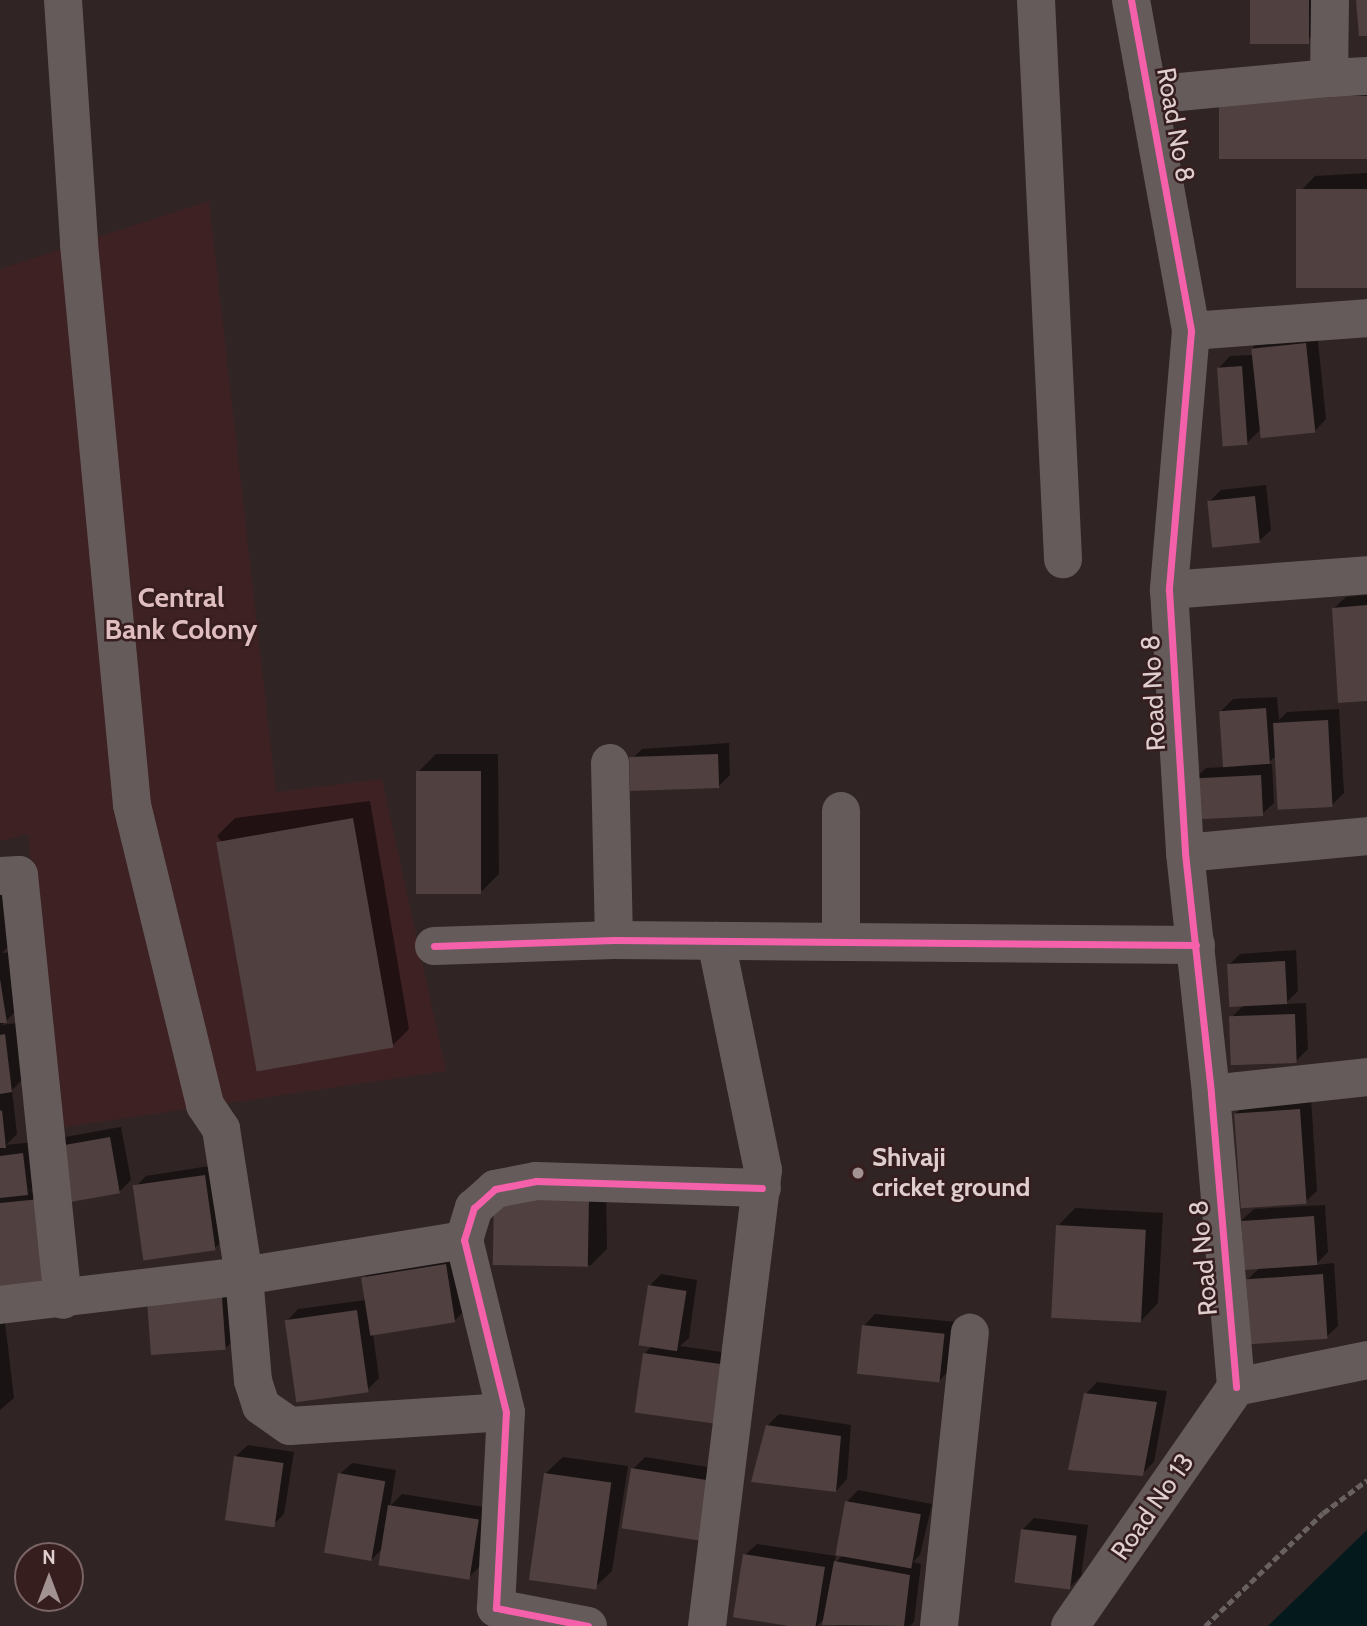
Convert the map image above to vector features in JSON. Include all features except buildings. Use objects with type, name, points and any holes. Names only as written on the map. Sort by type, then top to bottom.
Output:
[{"type":"street","points":[[63,0],[79,244],[132,805],[205,1105],[221,1129],[244,1276],[253,1381],[261,1406],[290,1426],[506,1412]]},
{"type":"street","points":[[1036,0],[1063,559]]},
{"type":"street","name":"Road No 8","points":[[1131,0],[1191,331],[1169,590],[1185,853],[1211,1094],[1236,1387]]},
{"type":"street","points":[[1329,78],[1330,0]]},
{"type":"street","points":[[1148,95],[1367,76]]},
{"type":"street","points":[[1191,331],[1367,318]]},
{"type":"street","points":[[1169,590],[1367,575]]},
{"type":"street","points":[[610,764],[614,940]]},
{"type":"street","points":[[841,811],[841,942]]},
{"type":"street","points":[[1185,853],[1367,836]]},
{"type":"street","points":[[0,876],[19,875],[63,1300]]},
{"type":"street","points":[[434,946],[614,940],[1196,945]]},
{"type":"street","points":[[708,1626],[761,1188],[761,1147],[716,941]]},
{"type":"street","points":[[1211,1094],[1367,1077]]},
{"type":"street","points":[[572,1625],[496,1608],[506,1412],[464,1240],[474,1208],[495,1189],[536,1181],[761,1188]]},
{"type":"street","points":[[0,1306],[244,1276],[464,1240]]},
{"type":"street","points":[[939,1626],[970,1333]]},
{"type":"street","points":[[1236,1387],[1367,1360]]},
{"type":"street","name":"Road No 13","points":[[1070,1626],[1236,1387]]},
{"type":"path","points":[[1205,1626],[1323,1513],[1367,1479]]},
{"type":"shaded area","points":[[209,201],[276,792],[382,779],[446,1071],[59,1128],[28,834],[0,841],[0,269]]},
{"type":"shaded area","points":[[1367,1530],[1367,1626],[1268,1626]]},
{"type":"cycle path","points":[[1131,0],[1191,331],[1169,590],[1185,853],[1211,1094],[1236,1387]]},
{"type":"cycle path","points":[[434,946],[614,940],[1196,945]]},
{"type":"cycle path","points":[[588,1626],[496,1608],[506,1412],[464,1240],[474,1208],[495,1189],[536,1181],[762,1188]]},
{"type":"place","name":"Shivaji cricket ground","points":[[858,1173]]},
{"type":"district","name":"Central Bank Colony","points":[[181,613]]}]
